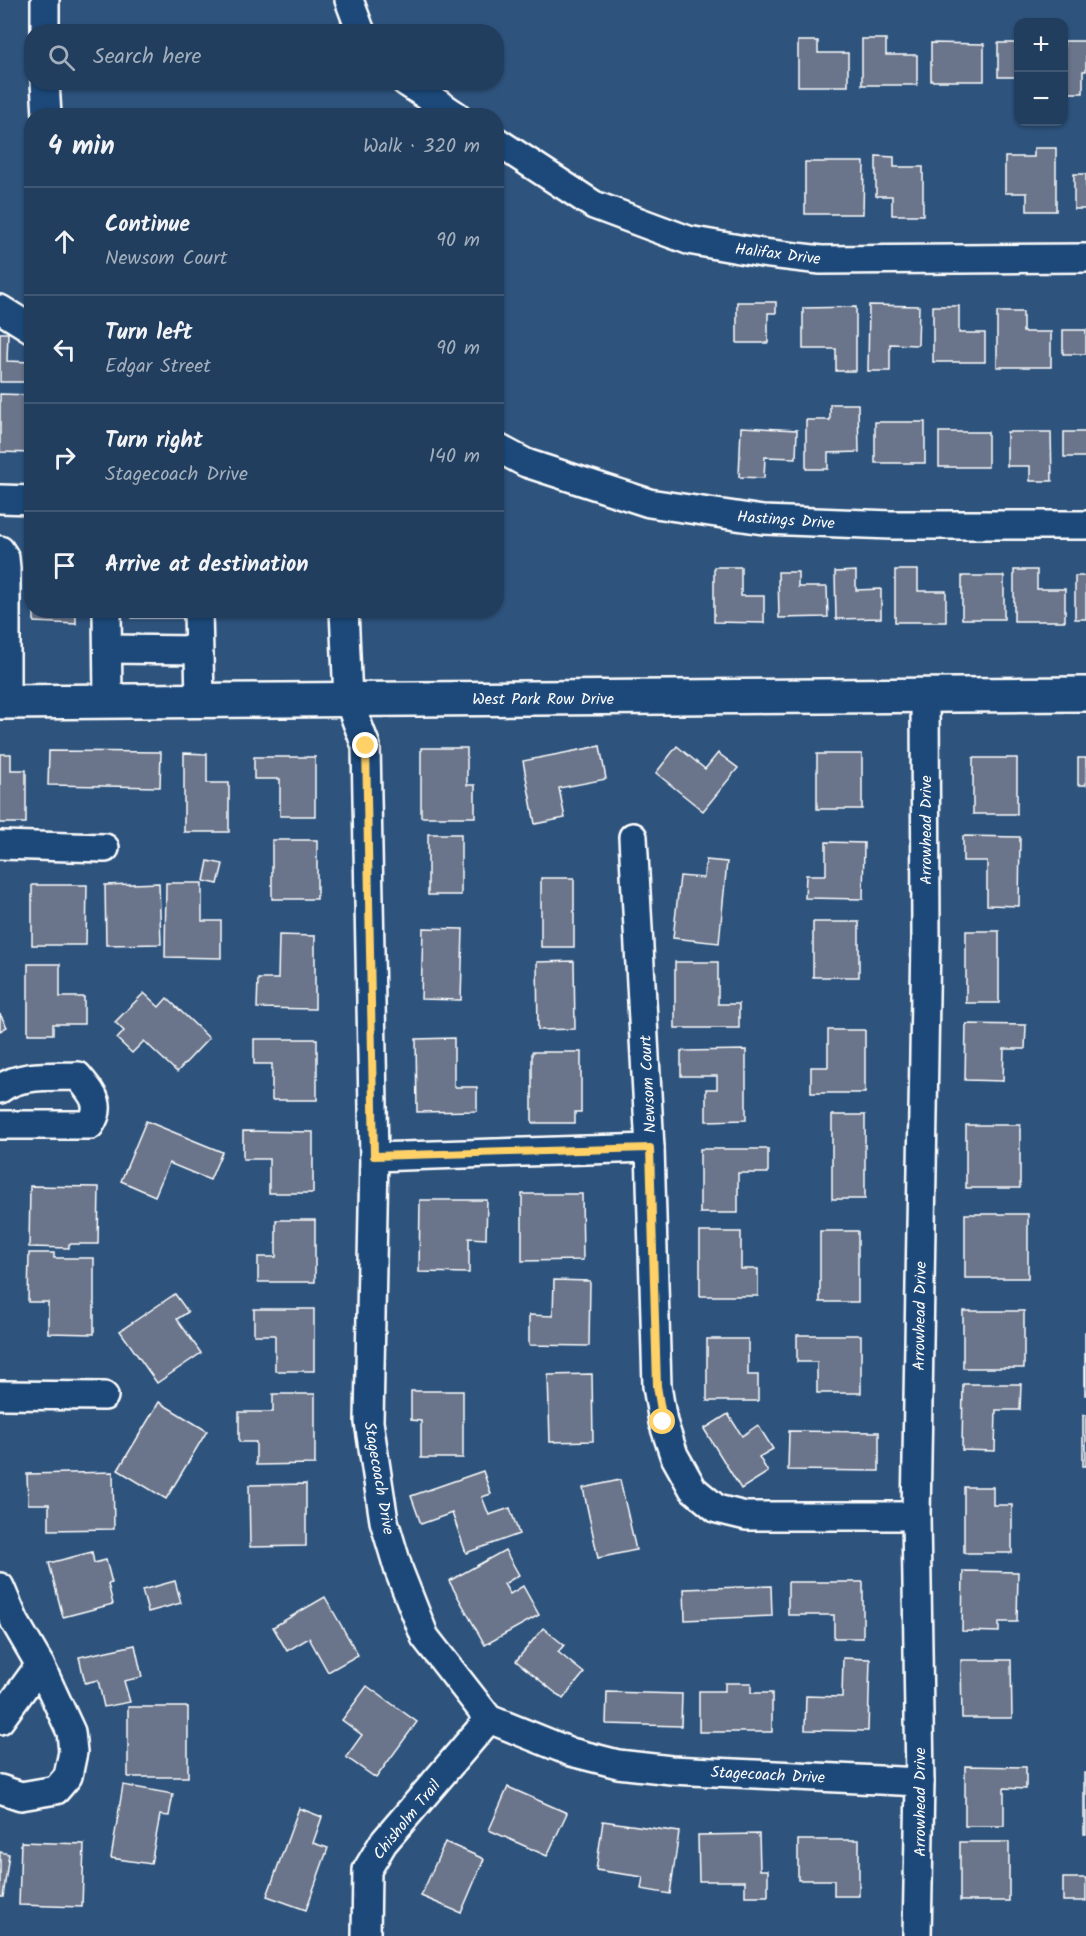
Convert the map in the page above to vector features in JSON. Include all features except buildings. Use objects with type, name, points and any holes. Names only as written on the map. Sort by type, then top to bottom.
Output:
[{"type":"main road","name":"West Park Row Drive","points":[[3,702],[1086,694]]},
{"type":"street","points":[[45,0],[45,24]]},
{"type":"street","points":[[349,0],[358,24]]},
{"type":"street","points":[[45,90],[47,108]]},
{"type":"street","points":[[418,90],[445,108]]},
{"type":"street","name":"Halifax Drive","points":[[504,146],[594,205],[688,240],[762,253],[821,260],[1086,258]]},
{"type":"street","points":[[0,309],[24,324]]},
{"type":"street","name":"Hastings Drive","points":[[504,451],[526,463],[649,503],[763,520],[891,525],[1086,525]]},
{"type":"street","points":[[0,499],[24,500]]},
{"type":"street","points":[[0,550],[5,558],[6,568],[3,702]]},
{"type":"street","points":[[107,618],[108,701]]},
{"type":"street","points":[[198,618],[200,700]]},
{"type":"street","name":"Stagecoach Drive","points":[[344,618],[348,699],[366,746],[374,1156],[369,1422],[384,1521],[399,1571],[424,1637],[489,1719],[571,1752],[618,1764],[671,1770],[920,1782]]},
{"type":"street","points":[[108,650],[198,650]]},
{"type":"street","name":"Arrowhead Drive","points":[[917,1936],[920,1782],[916,1516],[926,938],[925,695]]},
{"type":"street","name":"Newsom Court","points":[[633,837],[650,1148],[657,1386],[663,1422],[674,1455],[693,1489],[717,1509],[746,1516],[916,1516]]},
{"type":"street","points":[[0,845],[105,848]]},
{"type":"street","points":[[0,1089],[7,1083],[22,1079],[78,1076],[95,1097],[97,1115],[90,1125],[0,1125]]},
{"type":"street","points":[[374,1156],[650,1148]]},
{"type":"street","points":[[0,1395],[104,1396]]},
{"type":"street","points":[[0,1587],[15,1622],[40,1665],[71,1732],[73,1752],[68,1776],[56,1790],[21,1796],[0,1789]]},
{"type":"street","points":[[0,1720],[40,1665]]},
{"type":"street","name":"Chisholm Trail","points":[[366,1936],[367,1870],[383,1843],[489,1719]]},
{"type":"route","points":[[366,746],[374,1156],[650,1148],[657,1386],[663,1422]]}]
